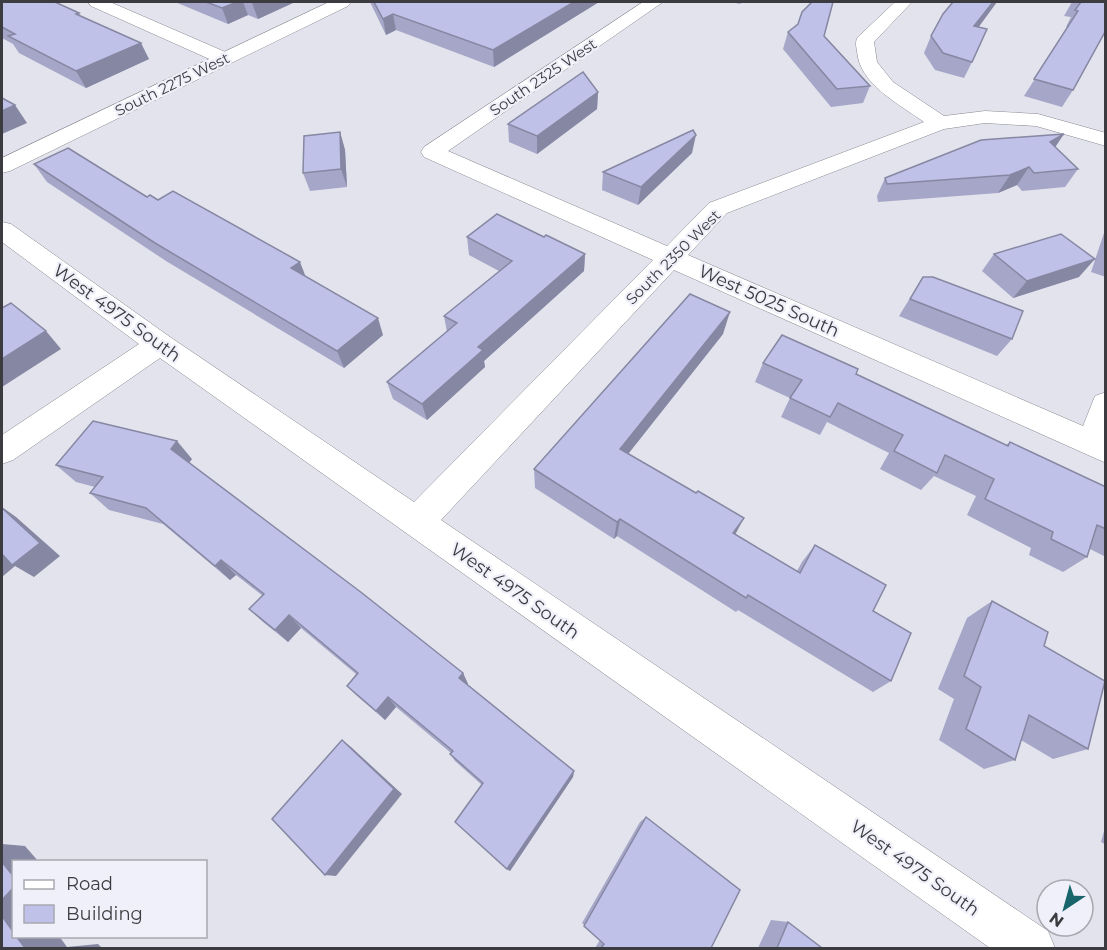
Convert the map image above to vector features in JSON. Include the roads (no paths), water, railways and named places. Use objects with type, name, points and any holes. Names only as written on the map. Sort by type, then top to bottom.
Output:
[{"type":"street","points":[[97,2],[223,58]]},
{"type":"street","name":"South 2275 West","points":[[2,166],[342,2]]},
{"type":"street","name":"South 2325 West","points":[[432,152],[654,2]]},
{"type":"street","points":[[904,2],[865,41],[867,63],[886,86],[940,123]]},
{"type":"street","name":"South 2350 West","points":[[417,522],[718,208],[940,123],[985,117],[1038,120],[1105,138]]},
{"type":"street","name":"West 5025 South","points":[[432,152],[1099,447]]},
{"type":"street","name":"West 4975 South","points":[[2,231],[160,344],[1031,948]]},
{"type":"street","points":[[2,451],[160,344]]},
{"type":"street","points":[[1099,447],[1106,404]]}]
